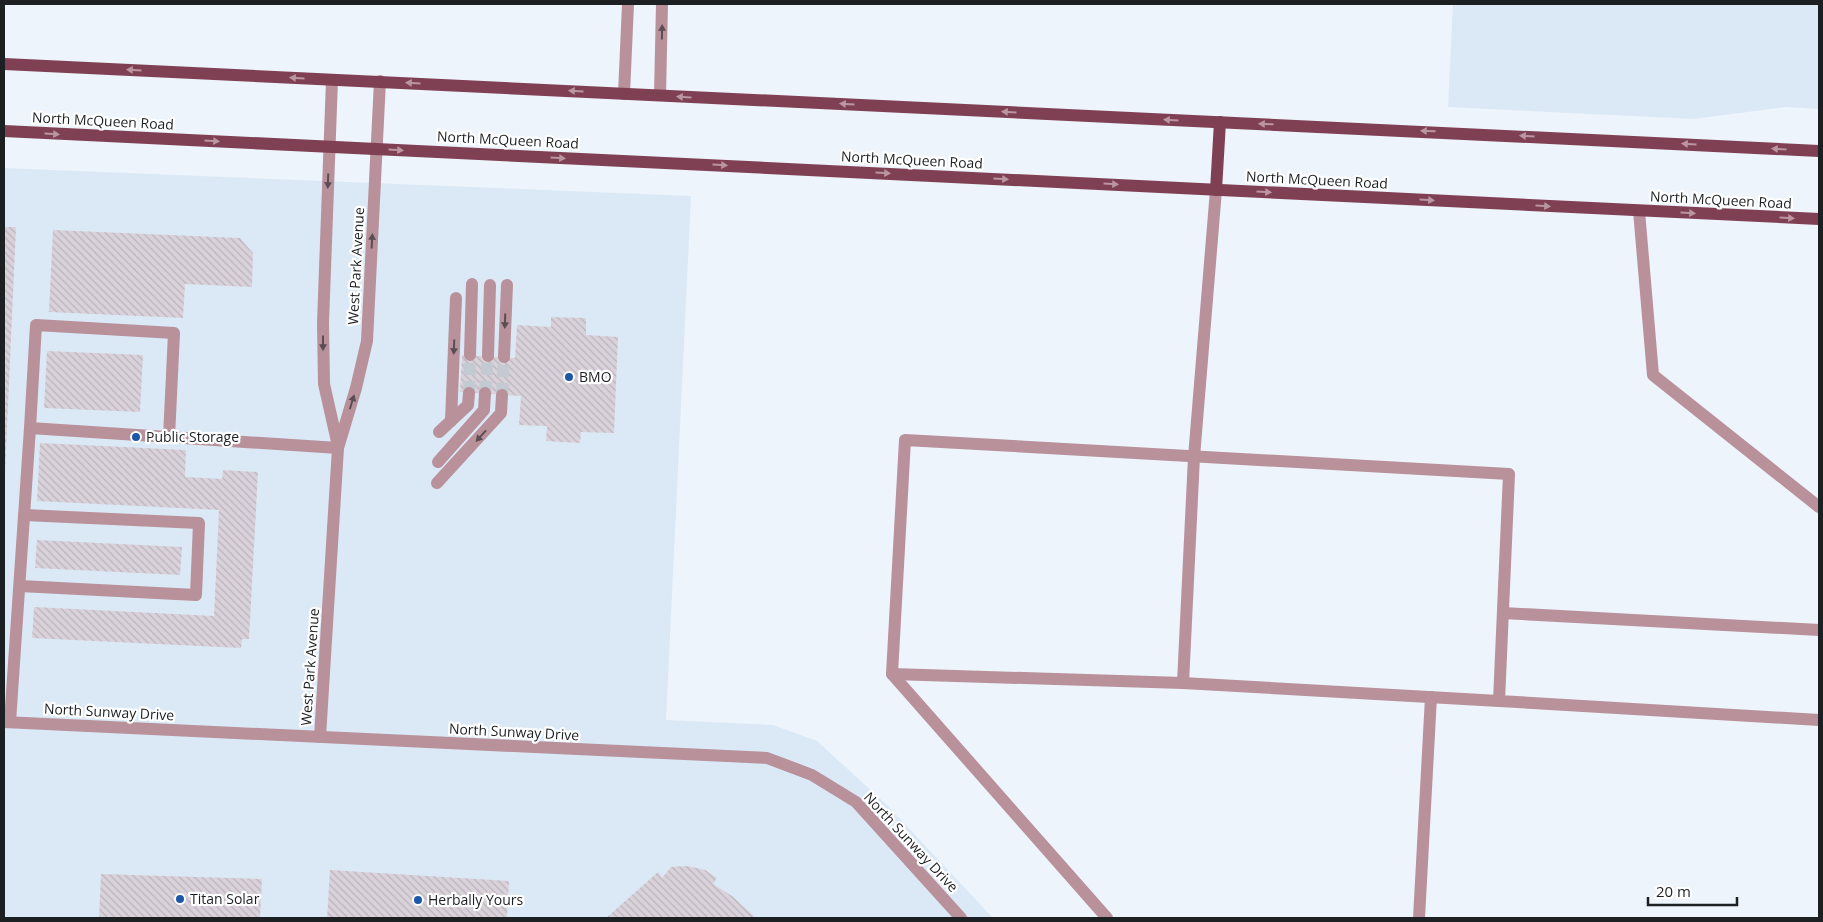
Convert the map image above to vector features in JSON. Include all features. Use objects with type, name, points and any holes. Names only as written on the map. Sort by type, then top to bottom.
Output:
[{"type":"main road","points":[[4,64],[1477,133],[1819,152]]},
{"type":"main road","points":[[1216,190],[1220,122]]},
{"type":"main road","name":"North McQueen Road","points":[[4,131],[1819,219]]},
{"type":"street","points":[[624,94],[628,4]]},
{"type":"street","points":[[660,96],[662,4]]},
{"type":"street","name":"West Park Avenue","points":[[332,80],[323,323],[324,384],[338,448]]},
{"type":"street","name":"West Park Avenue","points":[[320,738],[338,448],[356,388],[367,341],[380,81]]},
{"type":"street","points":[[1183,682],[1194,457],[1216,190]]},
{"type":"street","points":[[1639,210],[1653,375],[1819,507]]},
{"type":"street","points":[[470,355],[472,284]]},
{"type":"street","points":[[488,356],[490,285]]},
{"type":"street","points":[[504,357],[507,285]]},
{"type":"street","points":[[451,421],[456,298]]},
{"type":"street","points":[[7,722],[20,586],[36,325],[174,333],[169,437]]},
{"type":"street","points":[[439,432],[468,405],[469,393]]},
{"type":"street","points":[[438,462],[484,410],[485,394]]},
{"type":"street","points":[[437,483],[501,413],[502,395]]},
{"type":"street","points":[[30,428],[338,448]]},
{"type":"street","points":[[1107,918],[892,674],[905,440],[1509,474],[1498,701]]},
{"type":"street","points":[[20,586],[196,595],[199,523],[24,515]]},
{"type":"street","points":[[1503,613],[1819,630]]},
{"type":"street","points":[[892,674],[1183,682],[1819,720]]},
{"type":"street","points":[[1419,918],[1431,697]]},
{"type":"street","name":"North Sunway Drive","points":[[7,722],[767,758],[812,775],[856,802],[961,918]]},
{"type":"shaded area","points":[[1453,4],[1819,4],[1819,109],[1785,107],[1694,119],[1448,107]]},
{"type":"shaded area","points":[[4,168],[691,196],[666,720],[773,725],[817,741],[886,804],[993,918],[4,918]]},
{"type":"building","points":[[4,227],[16,227],[5,473],[4,473]]},
{"type":"building","points":[[53,230],[240,238],[253,253],[252,287],[185,284],[183,318],[49,312]]},
{"type":"building","name":"BMO","points":[[551,317],[586,318],[586,335],[618,337],[614,433],[581,432],[580,443],[546,441],[547,426],[519,425],[521,396],[460,392],[462,355],[515,358],[517,325],[551,327]]},
{"type":"building","points":[[47,351],[143,355],[140,412],[44,408]]},
{"type":"building","points":[[40,443],[186,450],[185,477],[222,479],[223,470],[258,472],[249,639],[242,639],[241,648],[32,638],[34,607],[214,616],[219,510],[37,501]]},
{"type":"building","points":[[37,540],[182,547],[180,575],[35,568]]},
{"type":"building","points":[[688,866],[705,870],[717,878],[713,884],[732,896],[754,916],[752,918],[606,918],[658,872],[662,878],[671,867]]},
{"type":"building","name":"Herbally Yours","points":[[330,870],[509,881],[507,918],[327,918]]},
{"type":"building","name":"Titan Solar","points":[[101,874],[262,879],[260,918],[99,918]]},
{"type":"tunnel","points":[[469,393],[470,355]]},
{"type":"tunnel","points":[[485,393],[488,356]]},
{"type":"tunnel","points":[[502,395],[504,357]]},
{"type":"place","name":"BMO","points":[[569,377]]},
{"type":"place","name":"Public Storage","points":[[136,437]]},
{"type":"place","name":"Titan Solar","points":[[180,899]]},
{"type":"place","name":"Herbally Yours","points":[[418,900]]}]
